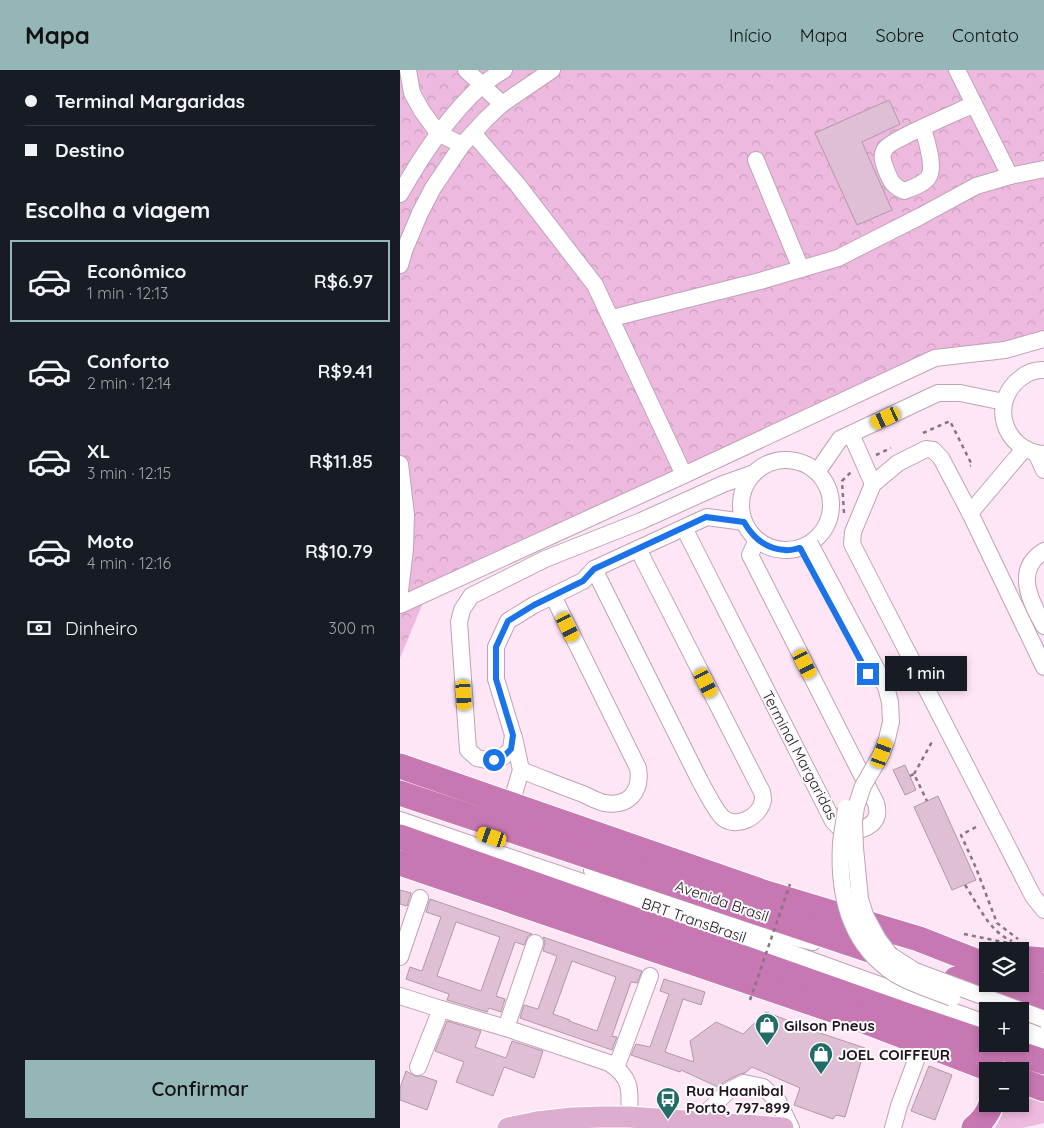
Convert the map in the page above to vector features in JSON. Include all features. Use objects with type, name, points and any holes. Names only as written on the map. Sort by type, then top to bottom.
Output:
[{"type":"highway","name":"Avenida Brasil","points":[[400,766],[766,893],[919,939],[979,962]]},
{"type":"highway","name":"Avenida Brasil","points":[[400,793],[1044,1008]]},
{"type":"highway","points":[[400,837],[908,1016],[979,1039]]},
{"type":"highway","points":[[604,862],[706,872]]},
{"type":"highway","points":[[400,863],[859,1019],[979,1069]]},
{"type":"highway","points":[[919,939],[979,952]]},
{"type":"highway","points":[[1029,952],[1044,960]]},
{"type":"highway","points":[[1029,981],[1044,986]]},
{"type":"highway","points":[[816,1004],[908,1016]]},
{"type":"highway","points":[[1015,1052],[1044,1062]]},
{"type":"highway","points":[[1029,1083],[1044,1089]]},
{"type":"highway","points":[[974,1128],[988,1112]]},
{"type":"main road","points":[[508,1128],[536,1122],[572,1118],[629,1117],[783,1128]]},
{"type":"street","points":[[408,70],[412,93],[438,133],[468,139],[517,184],[595,285],[684,476]]},
{"type":"street","points":[[466,70],[502,104]]},
{"type":"street","points":[[400,194],[438,133],[482,84],[504,70]]},
{"type":"street","points":[[400,264],[424,204],[433,188],[468,139],[502,104],[552,70]]},
{"type":"street","points":[[957,70],[1010,176]]},
{"type":"street","points":[[923,128],[974,104]]},
{"type":"street","points":[[756,160],[801,269]]},
{"type":"street","points":[[612,318],[760,281],[838,258],[976,186],[1044,168]]},
{"type":"street","points":[[400,605],[684,476],[936,358],[1005,350],[1044,339]]},
{"type":"street","points":[[1044,370],[1026,374],[1016,381],[1008,391],[1004,402],[1003,415],[1006,429],[1014,441],[1035,452],[1044,470]]},
{"type":"street","points":[[817,472],[840,439],[938,393],[960,393],[1004,402]]},
{"type":"street","points":[[851,434],[873,484]]},
{"type":"street","points":[[1044,667],[970,513],[941,458],[933,450],[926,449],[898,463],[873,484],[853,532],[852,544],[1033,896],[1044,910]]},
{"type":"street","points":[[970,513],[1035,452]]},
{"type":"street","points":[[785,460],[792,460],[806,465],[817,472],[826,483],[830,496],[831,510],[828,523],[821,534],[805,546],[785,550],[770,548],[756,540],[744,522],[741,509],[746,483],[754,473],[765,465],[785,460]]},
{"type":"street","points":[[400,464],[406,515],[405,549],[400,591]]},
{"type":"street","points":[[513,735],[511,749],[503,757],[494,760],[477,758],[468,750],[458,622],[462,610],[471,596],[545,559],[641,521],[723,484],[754,473]]},
{"type":"street","points":[[511,804],[522,770],[496,679],[496,647],[508,621],[534,605],[583,581],[594,569],[706,517],[744,522]]},
{"type":"street","name":"Terminal Margaridas","points":[[684,528],[833,821],[840,828],[850,831],[864,829],[875,820],[878,813],[876,803],[750,555],[756,540]]},
{"type":"street","points":[[805,546],[876,690],[880,705],[878,735],[873,748],[854,781],[847,804],[841,842],[844,900],[850,920],[868,950],[880,963],[895,974],[911,983],[979,1007]]},
{"type":"street","points":[[805,546],[886,686],[890,702],[891,722],[887,739],[882,753],[863,786],[856,807],[854,821],[860,899],[865,916],[890,955],[915,971],[1044,1019]]},
{"type":"street","points":[[594,569],[700,781],[718,813],[732,823],[747,820],[760,807],[763,800],[762,792],[638,549]]},
{"type":"street","points":[[1044,551],[1028,567],[1026,585],[1044,626]]},
{"type":"street","points":[[522,770],[604,803],[623,803],[628,800],[638,786],[640,778],[638,768],[553,596]]},
{"type":"street","name":"BRT TransBrasil","points":[[400,806],[787,936],[913,965]]},
{"type":"street","name":"BRT TransBrasil","points":[[400,820],[775,948],[979,1021]]},
{"type":"street","points":[[400,957],[420,898]]},
{"type":"street","points":[[506,1028],[536,943]]},
{"type":"street","points":[[616,1068],[650,976]]},
{"type":"street","points":[[400,996],[506,1028],[609,1063],[622,1073],[627,1080],[630,1096],[629,1117]]},
{"type":"street","points":[[418,1067],[442,1009]]},
{"type":"street","points":[[1029,1026],[1044,1032]]},
{"type":"street","points":[[1029,1038],[1044,1044]]},
{"type":"street","points":[[893,1128],[922,1044]]},
{"type":"street","points":[[697,1122],[728,1091],[744,1084],[763,1088],[778,1101],[791,1128]]},
{"type":"path","points":[[910,776],[914,774],[933,740]]},
{"type":"path","points":[[914,774],[927,801]]},
{"type":"path","points":[[976,828],[961,835],[997,923],[1015,942]]},
{"type":"path","points":[[750,1000],[790,884]]},
{"type":"path","points":[[965,884],[993,928],[1012,942]]},
{"type":"green space","points":[[400,70],[1044,70],[1044,344],[939,361],[425,598],[400,658]]},
{"type":"green space","points":[[1029,1094],[1044,1100],[1044,1123],[1022,1128],[995,1128],[1003,1112],[1029,1112]]},
{"type":"building","points":[[889,100],[900,124],[862,142],[892,210],[857,225],[815,133]]},
{"type":"building","points":[[905,765],[916,790],[905,795],[893,770]]},
{"type":"building","points":[[938,796],[976,880],[952,890],[914,807]]},
{"type":"building","points":[[400,890],[411,893],[407,906],[400,904]]},
{"type":"building","points":[[430,899],[532,934],[528,936],[524,945],[515,942],[496,996],[505,999],[501,1012],[489,1008],[487,1012],[447,1000],[449,994],[406,979],[410,967],[422,971],[441,917],[426,912]],"holes":[[[456,922],[500,937],[481,991],[437,976]]]},
{"type":"building","points":[[543,937],[642,971],[637,983],[631,982],[612,1036],[617,1037],[612,1050],[520,1018],[524,1005],[538,1009],[557,956],[543,951],[545,942]],"holes":[[[572,961],[616,977],[597,1031],[553,1014]]]},
{"type":"building","points":[[664,979],[705,992],[701,1005],[683,999],[665,1052],[694,1062],[690,1041],[716,1022],[743,1034],[766,1012],[865,1048],[845,1117],[836,1115],[833,1119],[794,1105],[800,1088],[752,1067],[745,1073],[724,1082],[718,1087],[681,1070],[680,1072],[631,1055],[636,1044],[650,1047],[669,994],[660,991]]},
{"type":"building","points":[[447,1021],[481,1031],[475,1047],[506,1058],[512,1041],[543,1051],[534,1078],[504,1067],[493,1096],[456,1082],[464,1062],[435,1051]]},
{"type":"building","points":[[929,1066],[952,1075],[935,1120],[911,1111]]},
{"type":"building","points":[[406,1071],[415,1076],[422,1076],[437,1081],[427,1110],[400,1100],[400,1088]]},
{"type":"place","name":"Gilson Pneus","points":[[767,1046]]},
{"type":"place","name":"JOEL COIFFEUR","points":[[821,1075]]},
{"type":"place","name":"Rua Haanibal Porto, 797-899","points":[[668,1120]]},
{"type":"route","points":[[494,760],[503,757],[511,749],[513,735],[496,679],[496,647],[508,621],[534,605],[583,581],[594,569],[706,517],[744,522],[756,540],[770,548],[785,550],[800,548],[868,674]]}]
